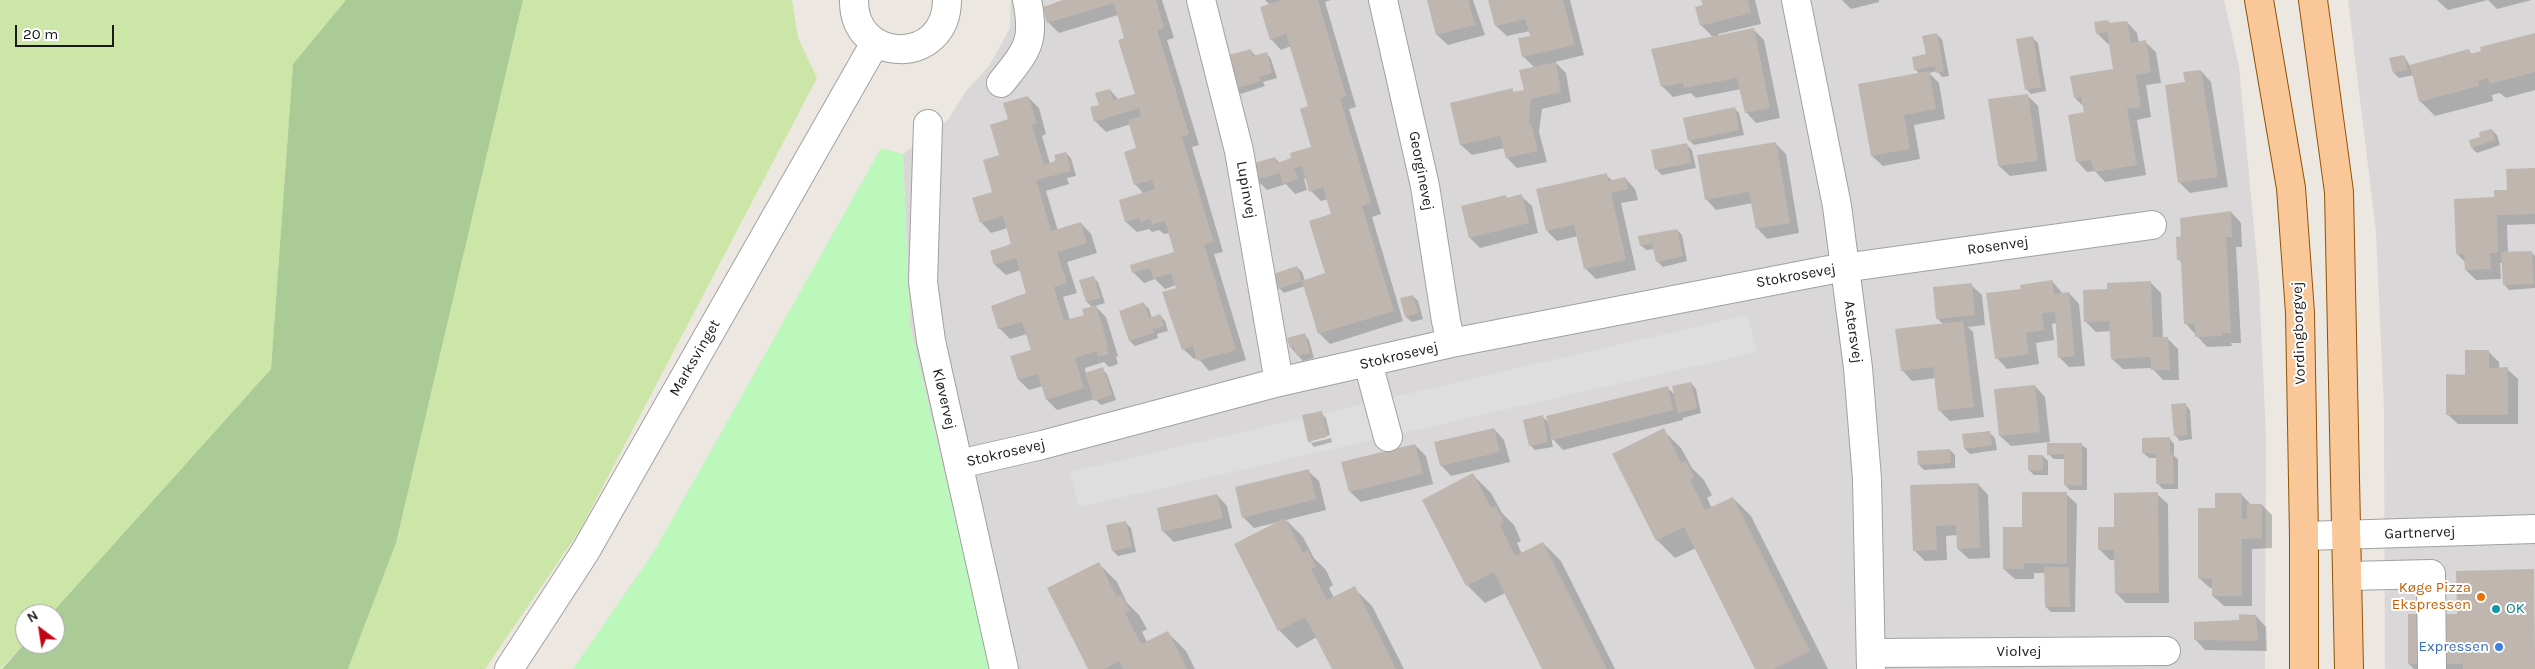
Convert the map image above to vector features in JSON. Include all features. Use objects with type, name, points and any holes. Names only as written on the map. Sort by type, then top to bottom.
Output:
[{"type":"main road","name":"Vordingborgvej","points":[[2259,0],[2291,188],[2300,313],[2304,669]]},
{"type":"main road","points":[[2313,0],[2339,192],[2349,576],[2349,669]]},
{"type":"street","points":[[854,0],[857,22],[865,34],[875,43],[889,49],[904,50],[924,44],[935,35],[942,24],[947,10],[947,0]]},
{"type":"street","points":[[1001,83],[1027,50],[1032,22],[1027,0]]},
{"type":"street","name":"Lupinvej","points":[[1201,0],[1239,151],[1279,382]]},
{"type":"street","name":"Georginevej","points":[[1383,0],[1425,186],[1451,343]]},
{"type":"street","name":"Astersvej","points":[[1796,0],[1837,206],[1858,368],[1867,479],[1872,661]]},
{"type":"street","name":"Marksvinget","points":[[509,669],[584,552],[875,43]]},
{"type":"street","name":"Kløvervej","points":[[928,124],[923,282],[931,341],[1004,669]]},
{"type":"street","name":"Rosenvej","points":[[1844,268],[2152,225]]},
{"type":"street","name":"Stokrosevej","points":[[959,464],[1078,436],[1279,382],[1451,343],[1844,268]]},
{"type":"street","points":[[1368,363],[1388,438]]},
{"type":"street","name":"Gartnervej","points":[[2304,536],[2348,536],[2535,528]]},
{"type":"street","points":[[2349,576],[2431,574],[2432,669]]},
{"type":"street","name":"Violvej","points":[[1872,661],[1985,660],[2166,651]]},
{"type":"shaded area","points":[[1011,0],[2224,0],[2239,67],[2259,282],[2266,437],[2265,669],[990,669],[910,325],[903,154],[948,120],[966,91],[989,66],[1010,28]]},
{"type":"shaded area","points":[[2348,0],[2535,0],[2535,669],[2385,669],[2384,409],[2376,232]]},
{"type":"shaded area","points":[[1747,315],[1757,352],[1079,507],[1070,472]]},
{"type":"green space","points":[[0,0],[346,0],[293,64],[271,369],[60,604],[15,604],[15,653],[0,669]]},
{"type":"green space","points":[[346,0],[523,0],[396,543],[348,669],[2,669],[15,654],[65,654],[65,604],[60,604],[271,369],[293,64]]},
{"type":"green space","points":[[523,0],[792,0],[798,38],[817,78],[580,530],[485,669],[348,669],[396,543]]},
{"type":"green space","points":[[881,148],[903,154],[910,325],[990,669],[573,669],[655,550]]},
{"type":"building","points":[[1063,0],[1156,0],[1164,28],[1157,30],[1189,134],[1182,137],[1214,242],[1204,244],[1236,350],[1197,361],[1193,346],[1182,350],[1162,292],[1176,288],[1171,273],[1153,279],[1150,268],[1132,273],[1130,265],[1174,252],[1165,221],[1152,225],[1150,219],[1141,222],[1139,218],[1125,222],[1119,200],[1155,189],[1152,180],[1134,185],[1124,152],[1136,148],[1128,120],[1141,116],[1139,108],[1094,122],[1090,107],[1099,105],[1095,93],[1110,89],[1113,100],[1135,94],[1118,40],[1124,38],[1114,3],[1047,23],[1043,7]]},
{"type":"building","points":[[1282,0],[1318,0],[1346,96],[1340,98],[1371,203],[1362,206],[1394,311],[1318,334],[1302,281],[1325,273],[1309,221],[1331,214],[1323,187],[1309,192],[1302,166],[1294,169],[1298,179],[1283,184],[1280,173],[1255,180],[1251,164],[1275,157],[1277,163],[1291,158],[1290,153],[1311,147],[1300,109],[1308,106],[1286,34],[1270,40],[1260,7]]},
{"type":"building","points":[[1427,0],[1468,0],[1475,25],[1436,35]]},
{"type":"building","points":[[1488,0],[1563,0],[1575,45],[1522,57],[1518,38],[1530,36],[1525,19],[1495,26]]},
{"type":"building","points":[[1701,0],[1748,0],[1751,13],[1700,26],[1695,7],[1703,5]]},
{"type":"building","points":[[2108,20],[2109,23],[2127,21],[2131,43],[2146,40],[2151,72],[2136,75],[2141,107],[2127,109],[2137,165],[2094,172],[2091,160],[2076,162],[2068,115],[2084,112],[2081,97],[2074,98],[2070,76],[2113,69],[2107,32],[2096,34],[2094,22]]},
{"type":"building","points":[[1754,28],[1770,108],[1745,113],[1737,78],[1684,88],[1683,83],[1661,87],[1651,49]]},
{"type":"building","points":[[1937,33],[1944,71],[1936,73],[1935,66],[1914,70],[1912,57],[1926,54],[1922,36]]},
{"type":"building","points":[[2535,33],[2535,72],[2490,84],[2488,78],[2478,81],[2479,86],[2419,102],[2410,65],[2469,49],[2471,54],[2481,51],[2480,47]]},
{"type":"building","points":[[2033,36],[2041,87],[2025,90],[2016,39]]},
{"type":"building","points":[[1251,49],[1253,56],[1267,52],[1272,73],[1259,77],[1260,81],[1235,89],[1225,56]]},
{"type":"building","points":[[2404,55],[2408,70],[2393,73],[2389,58]]},
{"type":"building","points":[[1556,62],[1561,92],[1531,99],[1529,123],[1531,123],[1538,151],[1506,158],[1500,136],[1460,145],[1450,103],[1513,88],[1513,92],[1524,90],[1519,70]]},
{"type":"building","points":[[2201,70],[2218,177],[2178,183],[2165,85],[2185,82],[2183,72]]},
{"type":"building","points":[[1929,71],[1936,109],[1904,115],[1910,149],[1871,156],[1858,84]]},
{"type":"building","points":[[2028,94],[2038,161],[1998,166],[1988,99]]},
{"type":"building","points":[[1028,96],[1037,123],[1032,125],[1044,165],[1056,161],[1054,155],[1066,152],[1071,171],[1036,180],[1051,231],[1081,222],[1087,243],[1057,252],[1067,283],[1054,287],[1064,321],[1084,315],[1082,309],[1096,305],[1109,354],[1098,357],[1096,351],[1075,358],[1084,388],[1046,400],[1038,374],[1018,380],[1010,356],[1031,350],[1022,322],[998,329],[991,306],[1026,293],[1016,258],[994,265],[990,251],[1011,244],[1003,216],[980,223],[972,198],[992,192],[983,160],[999,155],[990,125],[1008,119],[1003,103]]},
{"type":"building","points":[[1735,107],[1739,130],[1688,141],[1683,118]]},
{"type":"building","points":[[2492,129],[2495,140],[2471,148],[2469,140],[2480,137],[2479,132]]},
{"type":"building","points":[[1776,142],[1790,223],[1756,229],[1749,192],[1705,200],[1697,155]]},
{"type":"building","points":[[1687,143],[1691,163],[1655,170],[1651,150]]},
{"type":"building","points":[[2535,168],[2535,214],[2497,215],[2498,253],[2490,253],[2491,269],[2465,270],[2464,254],[2456,254],[2454,199],[2494,197],[2494,190],[2507,190],[2506,169]]},
{"type":"building","points":[[1607,173],[1608,181],[1625,177],[1628,189],[1611,193],[1626,260],[1584,269],[1574,225],[1546,231],[1536,189]]},
{"type":"building","points":[[1522,194],[1529,223],[1469,238],[1461,206],[1506,195],[1506,198]]},
{"type":"building","points":[[2231,211],[2232,237],[2226,237],[2231,333],[2222,333],[2222,336],[2195,337],[2195,324],[2184,324],[2181,260],[2177,260],[2176,237],[2181,236],[2180,218]]},
{"type":"building","points":[[1677,229],[1683,256],[1656,262],[1652,243],[1640,246],[1638,236]]},
{"type":"building","points":[[2532,251],[2534,284],[2503,285],[2501,252]]},
{"type":"building","points":[[1297,266],[1302,281],[1278,289],[1273,274]]},
{"type":"building","points":[[1094,276],[1100,298],[1086,302],[1079,280]]},
{"type":"building","points":[[2052,280],[2054,294],[2069,292],[2075,356],[2058,358],[2055,312],[2042,313],[2044,330],[2026,333],[2029,354],[1995,359],[1986,293],[2021,289],[2020,285]]},
{"type":"building","points":[[2151,281],[2153,337],[2168,337],[2170,370],[2151,370],[2151,357],[2111,359],[2109,321],[2084,322],[2083,290],[2107,289],[2107,283]]},
{"type":"building","points":[[1972,283],[1975,315],[1936,319],[1933,287]]},
{"type":"building","points":[[1413,295],[1418,313],[1405,317],[1400,298]]},
{"type":"building","points":[[1144,302],[1149,318],[1160,314],[1164,326],[1153,329],[1154,333],[1129,341],[1119,311]]},
{"type":"building","points":[[1963,321],[1974,407],[1938,411],[1933,367],[1901,371],[1895,329]]},
{"type":"building","points":[[1305,333],[1310,353],[1297,356],[1294,347],[1290,348],[1287,338]]},
{"type":"building","points":[[2465,350],[2489,350],[2489,368],[2508,367],[2508,415],[2446,415],[2446,374],[2465,375]]},
{"type":"building","points":[[1103,367],[1112,395],[1094,401],[1085,373]]},
{"type":"building","points":[[1691,382],[1697,408],[1678,413],[1672,386]]},
{"type":"building","points":[[2035,385],[2040,432],[1999,436],[1994,389]]},
{"type":"building","points":[[1668,386],[1673,410],[1552,440],[1546,416]]},
{"type":"building","points":[[2186,403],[2187,435],[2174,436],[2171,404]]},
{"type":"building","points":[[1322,411],[1327,437],[1308,442],[1302,415]]},
{"type":"building","points":[[1543,415],[1548,442],[1529,446],[1523,420]]},
{"type":"building","points":[[1494,428],[1500,452],[1440,466],[1434,442]]},
{"type":"building","points":[[1664,428],[1681,463],[1686,461],[1694,477],[1690,480],[1705,510],[1733,497],[1810,651],[1774,669],[1755,669],[1684,527],[1656,541],[1612,454]]},
{"type":"building","points":[[1990,431],[1992,445],[1964,449],[1962,434]]},
{"type":"building","points":[[2170,437],[2170,453],[2173,453],[2174,484],[2156,484],[2156,454],[2142,453],[2142,438]]},
{"type":"building","points":[[2047,443],[2082,443],[2082,486],[2064,485],[2064,454],[2047,455]]},
{"type":"building","points":[[1415,444],[1423,474],[1349,492],[1341,462]]},
{"type":"building","points":[[1950,449],[1951,463],[1918,465],[1917,451]]},
{"type":"building","points":[[2028,455],[2043,455],[2043,471],[2028,470]]},
{"type":"building","points":[[1309,469],[1316,499],[1242,518],[1235,487]]},
{"type":"building","points":[[1473,473],[1491,508],[1496,506],[1504,522],[1500,525],[1515,556],[1543,542],[1607,669],[1542,669],[1494,572],[1466,586],[1422,500]]},
{"type":"building","points":[[1978,483],[1980,548],[1957,549],[1956,525],[1936,526],[1937,550],[1913,551],[1910,485]]},
{"type":"building","points":[[2022,492],[2067,492],[2067,564],[2024,563],[2024,569],[2003,569],[2003,527],[2022,527]]},
{"type":"building","points":[[2158,492],[2159,593],[2115,593],[2114,550],[2098,550],[2098,527],[2114,527],[2114,493]]},
{"type":"building","points":[[2215,493],[2242,493],[2242,519],[2247,519],[2247,504],[2262,504],[2262,538],[2242,539],[2242,596],[2212,596],[2212,579],[2198,578],[2198,508],[2215,508]]},
{"type":"building","points":[[1217,494],[1223,518],[1162,532],[1157,508]]},
{"type":"building","points":[[1285,518],[1303,553],[1308,550],[1316,567],[1311,569],[1327,600],[1355,586],[1396,669],[1332,669],[1305,617],[1278,631],[1234,544]]},
{"type":"building","points":[[1126,521],[1132,547],[1112,551],[1106,525]]},
{"type":"building","points":[[1099,562],[1117,597],[1121,595],[1130,611],[1125,613],[1141,644],[1168,631],[1187,669],[1123,669],[1119,661],[1104,669],[1088,669],[1047,588]]},
{"type":"building","points":[[2044,567],[2069,567],[2070,607],[2045,607]]},
{"type":"building","points":[[2534,569],[2535,669],[2463,669],[2463,654],[2462,664],[2408,664],[2408,614],[2457,614],[2456,571]]},
{"type":"building","points":[[2239,614],[2256,615],[2258,641],[2194,640],[2194,622],[2239,620]]},
{"type":"place","name":"Køge Pizza Ekspressen","points":[[2481,597]]},
{"type":"place","name":"OK","points":[[2496,609]]},
{"type":"place","name":"Expressen","points":[[2499,647]]}]
